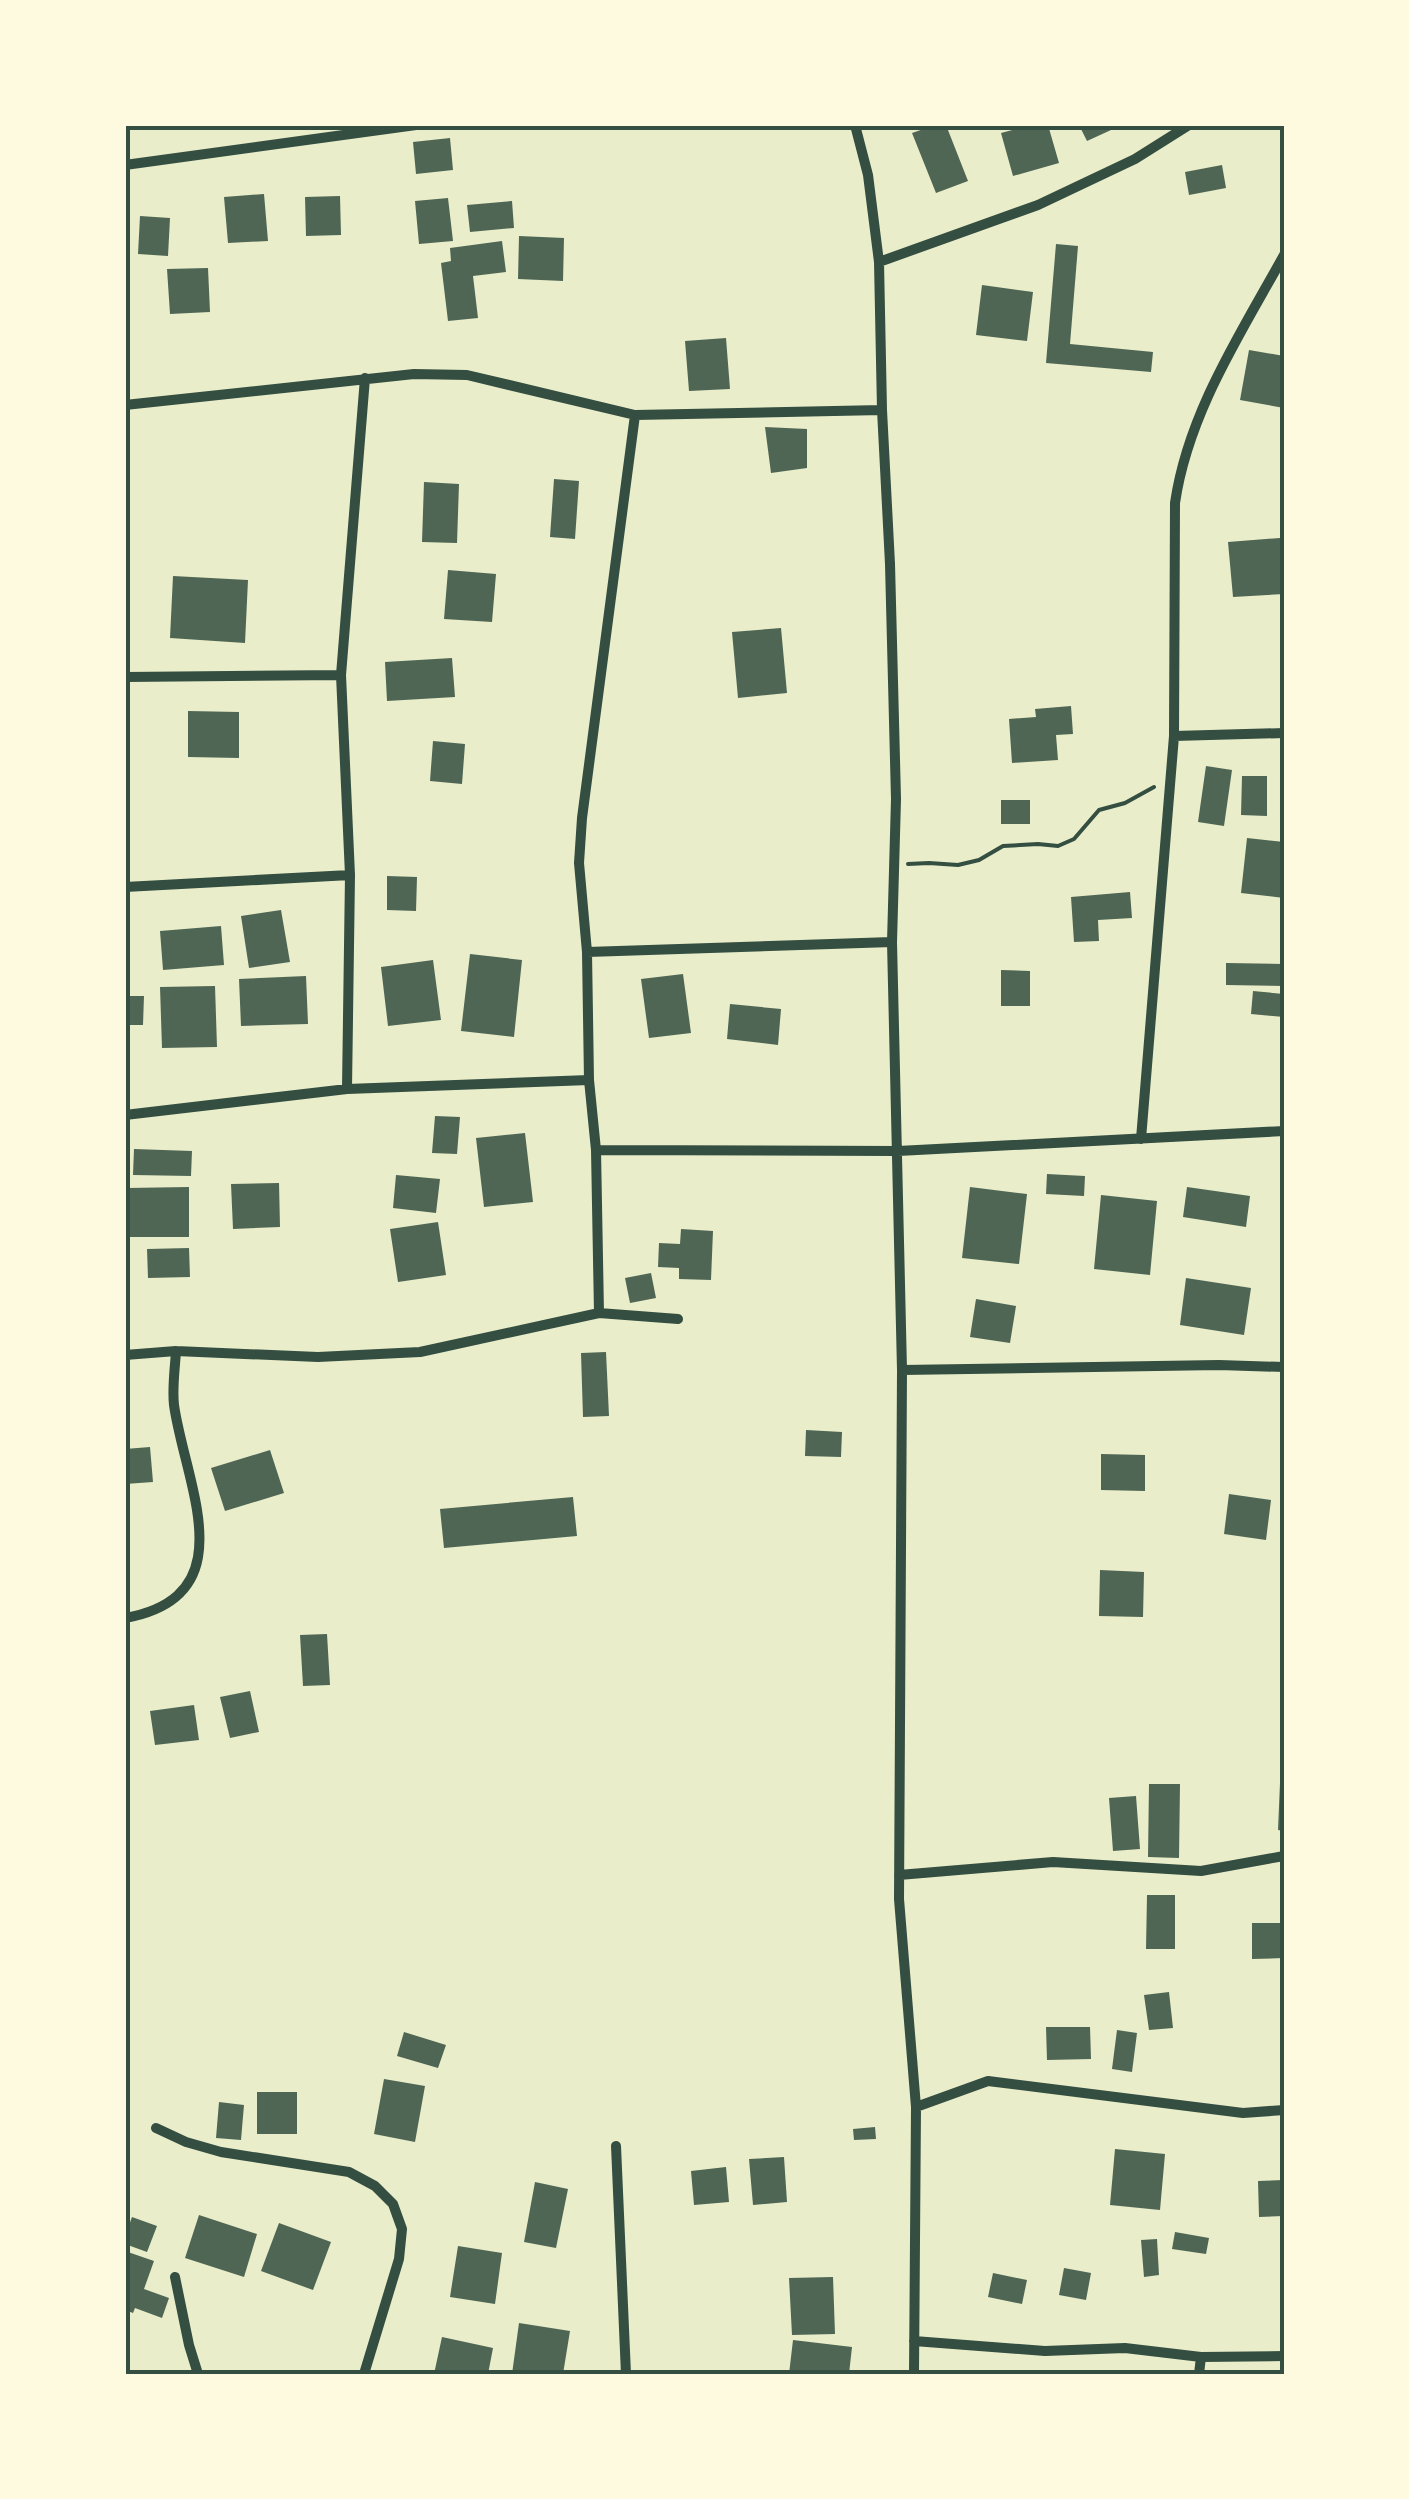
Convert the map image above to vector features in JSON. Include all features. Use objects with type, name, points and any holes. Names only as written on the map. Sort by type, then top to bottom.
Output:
[{"type":"street","points":[[125,165],[416,125]]},
{"type":"street","points":[[856,125],[868,175],[879,262],[890,564],[896,799],[892,942],[902,1370],[899,1899],[916,2107],[914,2374]]},
{"type":"street","points":[[879,262],[1038,205],[1135,159],[1189,125]]},
{"type":"street","points":[[1141,1138],[1174,736],[1175,503],[1180,472],[1225,362],[1284,256]]},
{"type":"street","points":[[125,404],[414,374],[467,375],[634,415],[882,410]]},
{"type":"street","points":[[347,1088],[350,874],[341,675],[365,378]]},
{"type":"street","points":[[599,1313],[596,1150],[589,1080],[580,863],[582,818],[634,415]]},
{"type":"street","points":[[125,677],[341,675]]},
{"type":"street","points":[[1174,736],[1284,734]]},
{"type":"street","points":[[125,887],[350,874]]},
{"type":"street","points":[[586,952],[892,942]]},
{"type":"street","points":[[125,1115],[347,1088],[589,1080]]},
{"type":"street","points":[[596,1150],[898,1151],[1284,1131]]},
{"type":"street","points":[[125,1355],[176,1351],[318,1357],[420,1352],[599,1313],[678,1318]]},
{"type":"street","points":[[125,1618],[148,1614],[168,1603],[184,1590],[196,1570],[200,1519],[174,1403],[176,1351]]},
{"type":"street","points":[[902,1370],[1219,1365],[1284,1368]]},
{"type":"street","points":[[899,1875],[1053,1862],[1201,1871],[1284,1856]]},
{"type":"street","points":[[916,2107],[988,2080],[1243,2113],[1284,2110]]},
{"type":"street","points":[[156,2128],[221,2152],[349,2172],[374,2186],[393,2204],[402,2229],[399,2259],[364,2374]]},
{"type":"street","points":[[616,2146],[626,2374]]},
{"type":"street","points":[[175,2277],[198,2374]]},
{"type":"street","points":[[914,2342],[1045,2351],[1125,2348],[1201,2357],[1284,2356]]},
{"type":"street","points":[[1199,2374],[1201,2357]]},
{"type":"path","points":[[894,865],[958,865],[979,860],[1002,846],[1058,846],[1074,838],[1098,810],[1125,803],[1171,777]]},
{"type":"building","points":[[946,125],[968,181],[936,193],[912,133]]},
{"type":"building","points":[[1048,125],[1059,163],[1013,176],[1001,133]]},
{"type":"building","points":[[1079,125],[1122,125],[1087,141]]},
{"type":"building","points":[[450,138],[453,170],[416,174],[413,142]]},
{"type":"building","points":[[1222,165],[1226,188],[1189,195],[1185,172]]},
{"type":"building","points":[[264,194],[268,241],[228,243],[224,197]]},
{"type":"building","points":[[340,196],[341,235],[306,236],[305,197]]},
{"type":"building","points":[[448,198],[453,241],[419,244],[415,201]]},
{"type":"building","points":[[512,201],[514,228],[470,232],[467,205]]},
{"type":"building","points":[[125,215],[129,215],[129,263],[125,263]]},
{"type":"building","points":[[140,216],[170,218],[168,256],[138,254]]},
{"type":"building","points":[[519,236],[564,238],[563,281],[518,279]]},
{"type":"building","points":[[502,241],[506,272],[473,276],[478,318],[448,321],[441,263],[451,261],[450,248]]},
{"type":"building","points":[[1056,244],[1078,246],[1070,344],[1153,352],[1151,372],[1046,363]]},
{"type":"building","points":[[208,268],[210,312],[170,314],[167,269]]},
{"type":"building","points":[[125,272],[130,272],[130,332],[125,332]]},
{"type":"building","points":[[982,285],[1033,292],[1027,341],[976,335]]},
{"type":"building","points":[[726,338],[730,389],[689,391],[685,341]]},
{"type":"building","points":[[1249,350],[1284,356],[1284,408],[1240,400]]},
{"type":"building","points":[[765,427],[807,429],[807,468],[771,473]]},
{"type":"building","points":[[554,479],[579,481],[575,539],[550,537]]},
{"type":"building","points":[[424,482],[459,484],[457,543],[422,542]]},
{"type":"building","points":[[1280,538],[1284,594],[1233,597],[1228,542]]},
{"type":"building","points":[[448,570],[496,574],[492,622],[444,619]]},
{"type":"building","points":[[173,576],[248,580],[245,643],[170,638]]},
{"type":"building","points":[[781,628],[787,693],[738,698],[732,632]]},
{"type":"building","points":[[452,658],[455,697],[387,701],[385,662]]},
{"type":"building","points":[[1071,706],[1073,734],[1056,735],[1058,760],[1012,763],[1009,719],[1036,717],[1035,709]]},
{"type":"building","points":[[188,711],[239,712],[239,758],[188,757]]},
{"type":"building","points":[[433,741],[465,744],[462,784],[430,781]]},
{"type":"building","points":[[1206,766],[1232,770],[1224,826],[1198,822]]},
{"type":"building","points":[[1242,776],[1267,776],[1267,816],[1241,815]]},
{"type":"building","points":[[1001,800],[1030,800],[1030,824],[1001,824]]},
{"type":"building","points":[[1247,838],[1284,842],[1284,898],[1241,893]]},
{"type":"building","points":[[387,876],[417,877],[416,911],[387,910]]},
{"type":"building","points":[[1130,892],[1132,918],[1098,920],[1099,941],[1074,942],[1071,897]]},
{"type":"building","points":[[281,910],[290,962],[249,968],[241,916]]},
{"type":"building","points":[[221,926],[224,965],[163,970],[160,931]]},
{"type":"building","points":[[470,954],[522,960],[514,1037],[461,1031]]},
{"type":"building","points":[[433,960],[441,1020],[388,1026],[381,967]]},
{"type":"building","points":[[1226,963],[1284,964],[1284,986],[1226,985]]},
{"type":"building","points":[[1001,970],[1030,971],[1030,1006],[1001,1006]]},
{"type":"building","points":[[683,974],[691,1033],[649,1038],[641,979]]},
{"type":"building","points":[[306,976],[308,1024],[241,1026],[239,979]]},
{"type":"building","points":[[215,986],[217,1047],[162,1048],[160,987]]},
{"type":"building","points":[[1253,991],[1284,994],[1284,1017],[1251,1014]]},
{"type":"building","points":[[125,996],[144,996],[143,1025],[125,1025]]},
{"type":"building","points":[[730,1004],[781,1009],[778,1045],[727,1039]]},
{"type":"building","points":[[435,1116],[460,1117],[457,1154],[432,1153]]},
{"type":"building","points":[[525,1133],[533,1202],[484,1207],[476,1138]]},
{"type":"building","points":[[134,1149],[192,1151],[191,1176],[133,1175]]},
{"type":"building","points":[[1047,1174],[1085,1176],[1084,1196],[1046,1194]]},
{"type":"building","points":[[396,1175],[440,1179],[436,1213],[393,1208]]},
{"type":"building","points":[[279,1183],[280,1227],[233,1229],[231,1184]]},
{"type":"building","points":[[189,1187],[189,1237],[127,1237],[126,1188]]},
{"type":"building","points":[[970,1187],[1027,1194],[1019,1264],[962,1258]]},
{"type":"building","points":[[1187,1187],[1250,1196],[1246,1227],[1183,1217]]},
{"type":"building","points":[[1101,1195],[1157,1201],[1150,1275],[1094,1269]]},
{"type":"building","points":[[438,1222],[446,1275],[398,1282],[390,1229]]},
{"type":"building","points":[[681,1229],[713,1231],[711,1280],[679,1279],[679,1268],[658,1267],[659,1243],[680,1244]]},
{"type":"building","points":[[189,1248],[190,1277],[148,1278],[147,1249]]},
{"type":"building","points":[[651,1273],[656,1298],[630,1303],[625,1278]]},
{"type":"building","points":[[1186,1278],[1251,1288],[1244,1335],[1180,1325]]},
{"type":"building","points":[[976,1299],[1016,1306],[1010,1343],[970,1337]]},
{"type":"building","points":[[606,1352],[609,1416],[583,1417],[581,1353]]},
{"type":"building","points":[[806,1430],[842,1432],[841,1457],[805,1456]]},
{"type":"building","points":[[150,1447],[153,1482],[125,1484],[125,1449]]},
{"type":"building","points":[[270,1450],[284,1493],[225,1511],[211,1468]]},
{"type":"building","points":[[1101,1454],[1145,1455],[1145,1491],[1101,1490]]},
{"type":"building","points":[[1229,1494],[1271,1500],[1266,1540],[1224,1534]]},
{"type":"building","points":[[573,1497],[577,1536],[444,1548],[440,1509]]},
{"type":"building","points":[[1100,1570],[1144,1572],[1143,1617],[1099,1616]]},
{"type":"building","points":[[327,1634],[330,1685],[303,1686],[300,1635]]},
{"type":"building","points":[[250,1691],[259,1732],[230,1738],[220,1697]]},
{"type":"building","points":[[194,1705],[199,1740],[155,1745],[150,1711]]},
{"type":"building","points":[[1280,1783],[1284,1783],[1284,1831],[1278,1830]]},
{"type":"building","points":[[1149,1784],[1180,1784],[1179,1858],[1148,1857]]},
{"type":"building","points":[[1136,1796],[1140,1849],[1113,1851],[1109,1798]]},
{"type":"building","points":[[1147,1895],[1175,1895],[1175,1949],[1146,1949]]},
{"type":"building","points":[[1252,1923],[1284,1923],[1284,1958],[1252,1959]]},
{"type":"building","points":[[1169,1992],[1173,2028],[1149,2030],[1144,1995]]},
{"type":"building","points":[[1046,2027],[1090,2027],[1091,2059],[1047,2060]]},
{"type":"building","points":[[1117,2030],[1137,2033],[1132,2072],[1112,2069]]},
{"type":"building","points":[[404,2032],[446,2045],[438,2068],[397,2056]]},
{"type":"building","points":[[384,2079],[425,2086],[415,2142],[374,2134]]},
{"type":"building","points":[[257,2092],[297,2092],[297,2134],[257,2134]]},
{"type":"building","points":[[219,2102],[244,2105],[241,2140],[216,2138]]},
{"type":"building","points":[[875,2127],[876,2139],[854,2140],[853,2129]]},
{"type":"building","points":[[1115,2149],[1165,2154],[1160,2210],[1110,2205]]},
{"type":"building","points":[[784,2157],[787,2202],[753,2205],[749,2159]]},
{"type":"building","points":[[726,2167],[729,2202],[694,2205],[691,2171]]},
{"type":"building","points":[[1284,2180],[1284,2216],[1259,2217],[1258,2181]]},
{"type":"building","points":[[535,2182],[568,2189],[556,2248],[524,2242]]},
{"type":"building","points":[[199,2215],[257,2234],[244,2277],[185,2258]]},
{"type":"building","points":[[132,2217],[157,2226],[147,2252],[125,2244]]},
{"type":"building","points":[[279,2223],[331,2242],[313,2290],[261,2271]]},
{"type":"building","points":[[1175,2232],[1209,2238],[1206,2254],[1172,2249]]},
{"type":"building","points":[[1157,2239],[1159,2275],[1144,2277],[1141,2240]]},
{"type":"building","points":[[458,2246],[502,2253],[495,2304],[450,2297]]},
{"type":"building","points":[[125,2251],[154,2261],[144,2289],[169,2298],[162,2318],[135,2308],[133,2313],[125,2310]]},
{"type":"building","points":[[1064,2268],[1091,2273],[1086,2300],[1059,2295]]},
{"type":"building","points":[[993,2273],[1027,2280],[1022,2304],[988,2297]]},
{"type":"building","points":[[833,2277],[835,2334],[792,2335],[789,2278]]},
{"type":"building","points":[[519,2323],[570,2331],[563,2374],[512,2374]]},
{"type":"building","points":[[442,2337],[493,2348],[488,2374],[434,2374]]},
{"type":"building","points":[[793,2340],[852,2347],[849,2374],[789,2374]]}]
